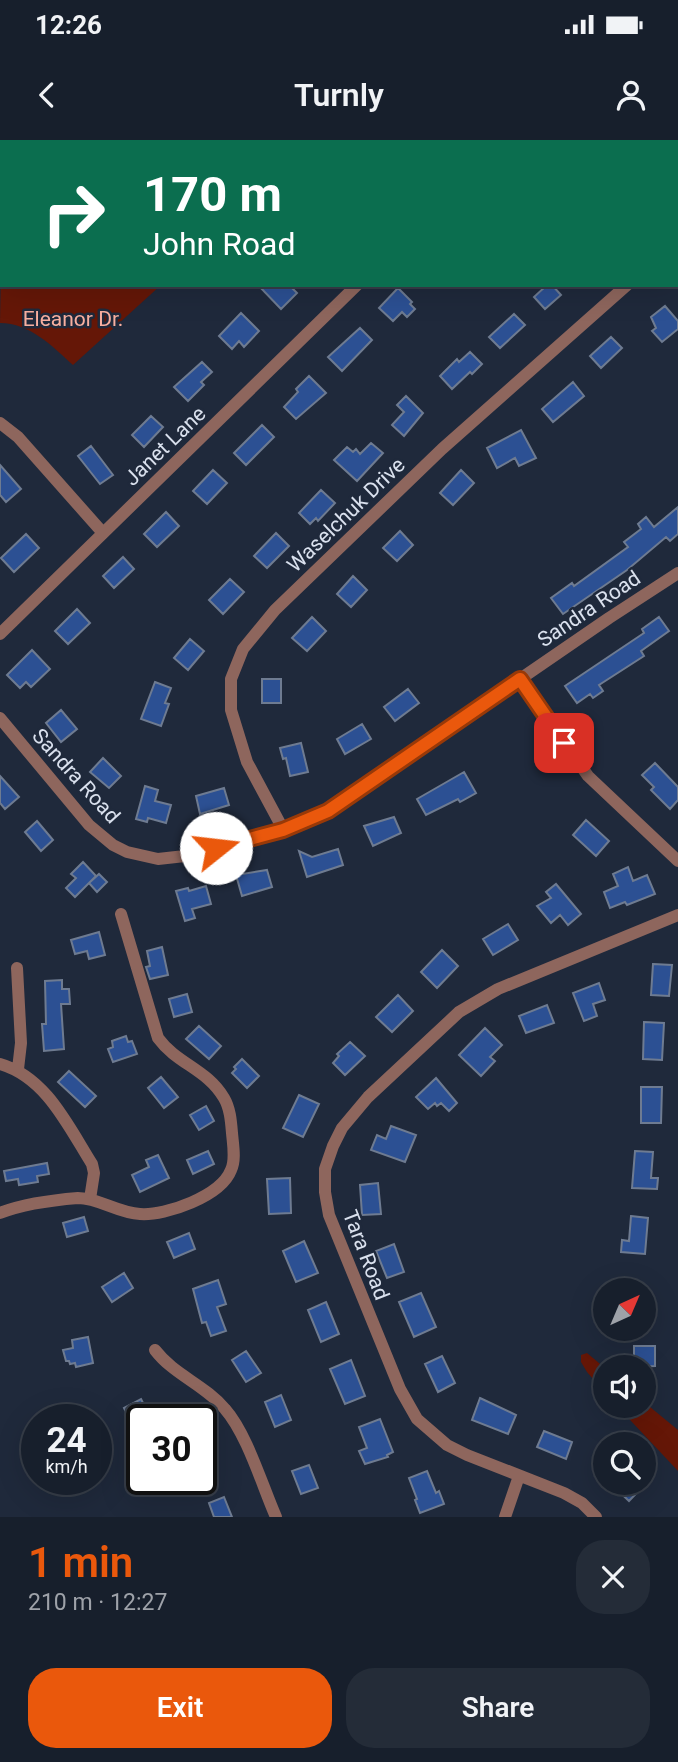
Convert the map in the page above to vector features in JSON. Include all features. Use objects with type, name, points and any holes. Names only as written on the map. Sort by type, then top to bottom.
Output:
[{"type":"street","name":"Janet Lane","points":[[0,634],[356,287]]},
{"type":"street","name":"Waselchuk Drive","points":[[283,830],[247,761],[230,710],[231,678],[243,649],[275,610],[442,449],[625,287]]},
{"type":"street","points":[[0,423],[18,437],[103,533]]},
{"type":"street","name":"Sandra Road","points":[[0,718],[89,825],[113,845],[127,852],[158,859],[178,858],[283,830],[328,811],[678,573]]},
{"type":"street","points":[[520,679],[588,776],[678,860]]},
{"type":"street","points":[[0,1213],[70,1199],[90,1199],[118,1210],[141,1214],[177,1208],[205,1196],[226,1182],[233,1164],[231,1123],[224,1098],[205,1075],[169,1053],[158,1038],[121,915]]},
{"type":"street","name":"Tara Road","points":[[596,1517],[582,1503],[564,1493],[447,1445],[417,1419],[407,1404],[329,1215],[325,1169],[332,1146],[354,1112],[469,1004],[498,989],[678,915]]},
{"type":"street","points":[[17,968],[21,1044],[18,1069]]},
{"type":"street","points":[[0,1064],[18,1069],[38,1084],[60,1114],[92,1164],[94,1173],[90,1199]]},
{"type":"street","points":[[155,1350],[164,1362],[224,1407],[236,1423],[276,1517]]},
{"type":"street","points":[[505,1517],[519,1476]]},
{"type":"green space","name":"Eleanor Dr.","points":[[1,287],[159,287],[73,365],[31,331],[0,323]]},
{"type":"green space","points":[[587,1353],[593,1358],[593,1379],[581,1362],[581,1355]]},
{"type":"green space","points":[[656,1412],[678,1430],[678,1471],[656,1448],[656,1432],[641,1432],[628,1418],[656,1418]]},
{"type":"building","points":[[260,287],[291,287],[297,293],[281,309]]},
{"type":"building","points":[[545,287],[554,287],[561,295],[545,309],[534,297]]},
{"type":"building","points":[[398,288],[415,309],[407,317],[402,312],[393,321],[379,308]]},
{"type":"building","points":[[665,306],[678,321],[678,329],[662,342],[652,331],[656,328],[651,317]]},
{"type":"building","points":[[241,313],[259,331],[244,347],[239,341],[232,349],[219,336]]},
{"type":"building","points":[[514,314],[525,325],[500,348],[489,337]]},
{"type":"building","points":[[360,328],[372,340],[342,371],[328,357]]},
{"type":"building","points":[[611,337],[622,348],[601,368],[590,356]]},
{"type":"building","points":[[470,352],[482,364],[452,389],[440,376],[457,359],[459,362]]},
{"type":"building","points":[[202,362],[212,372],[201,382],[204,385],[188,401],[174,387]]},
{"type":"building","points":[[309,376],[326,393],[296,419],[284,407]]},
{"type":"building","points":[[573,382],[584,396],[553,422],[542,409]]},
{"type":"building","points":[[406,396],[423,413],[404,436],[392,425],[404,412],[397,405]]},
{"type":"building","points":[[151,416],[163,427],[144,447],[132,435]]},
{"type":"building","points":[[262,425],[274,437],[246,465],[234,453]]},
{"type":"building","points":[[521,430],[536,458],[519,466],[515,458],[497,468],[487,448]]},
{"type":"building","points":[[371,443],[383,453],[357,481],[334,460],[347,447],[353,452],[356,449],[360,454]]},
{"type":"building","points":[[91,446],[113,475],[100,484],[78,456]]},
{"type":"building","points":[[0,465],[21,489],[6,502],[0,495]]},
{"type":"building","points":[[213,470],[227,483],[207,504],[193,491]]},
{"type":"building","points":[[461,470],[474,483],[453,505],[440,493]]},
{"type":"building","points":[[321,490],[335,503],[318,521],[316,518],[310,524],[299,513]]},
{"type":"building","points":[[678,507],[678,534],[670,541],[666,537],[627,570],[563,614],[551,598],[572,583],[574,586],[628,547],[624,542],[641,529],[638,524],[646,517],[654,527]]},
{"type":"building","points":[[166,512],[179,526],[157,547],[144,534]]},
{"type":"building","points":[[400,531],[413,545],[397,561],[383,548]]},
{"type":"building","points":[[276,533],[289,546],[267,568],[254,556]]},
{"type":"building","points":[[26,534],[39,548],[14,572],[1,558]]},
{"type":"building","points":[[123,557],[134,569],[114,588],[103,576]]},
{"type":"building","points":[[353,576],[367,590],[351,607],[337,594]]},
{"type":"building","points":[[230,579],[244,592],[223,614],[209,600]]},
{"type":"building","points":[[77,609],[90,623],[68,644],[55,631]]},
{"type":"building","points":[[312,617],[326,631],[307,651],[292,638]]},
{"type":"building","points":[[659,617],[669,631],[641,651],[644,656],[599,685],[603,691],[593,698],[590,694],[577,703],[565,686],[644,633],[642,629]]},
{"type":"building","points":[[190,639],[204,651],[188,670],[174,658]]},
{"type":"building","points":[[32,650],[50,669],[31,687],[26,682],[20,688],[7,675]]},
{"type":"building","points":[[262,679],[281,679],[281,703],[262,703]]},
{"type":"building","points":[[155,682],[171,688],[165,703],[169,704],[161,726],[141,719]]},
{"type":"building","points":[[408,689],[419,703],[395,721],[384,707]]},
{"type":"building","points":[[61,710],[77,729],[61,742],[46,723]]},
{"type":"building","points":[[362,724],[371,739],[345,754],[337,739]]},
{"type":"building","points":[[301,743],[308,772],[290,776],[286,758],[283,759],[280,748]]},
{"type":"building","points":[[103,758],[121,776],[109,788],[90,772]]},
{"type":"building","points":[[655,763],[678,787],[678,800],[670,809],[651,790],[654,787],[642,775]]},
{"type":"building","points":[[464,772],[476,793],[426,815],[417,799]]},
{"type":"building","points":[[0,776],[19,797],[5,809],[0,803]]},
{"type":"building","points":[[145,786],[158,790],[155,801],[171,805],[166,823],[148,818],[147,822],[136,819]]},
{"type":"building","points":[[224,788],[229,805],[200,814],[196,796]]},
{"type":"building","points":[[394,817],[401,833],[373,846],[364,826]]},
{"type":"building","points":[[586,820],[609,841],[596,856],[573,835]]},
{"type":"building","points":[[37,821],[53,840],[41,851],[25,832]]},
{"type":"building","points":[[338,849],[343,865],[307,877],[299,851],[312,857]]},
{"type":"building","points":[[83,862],[96,876],[75,897],[66,888],[76,878],[71,874]]},
{"type":"building","points":[[628,867],[633,881],[647,875],[655,894],[627,905],[625,902],[610,908],[604,892],[618,886],[613,874]]},
{"type":"building","points":[[267,870],[272,887],[242,896],[236,875]]},
{"type":"building","points":[[99,874],[107,882],[97,892],[89,883]]},
{"type":"building","points":[[556,884],[581,914],[568,925],[560,915],[551,923],[537,906],[551,898],[546,892]]},
{"type":"building","points":[[206,886],[211,904],[192,909],[195,918],[185,921],[176,891],[188,888],[189,891]]},
{"type":"building","points":[[508,924],[518,940],[493,955],[483,939]]},
{"type":"building","points":[[99,932],[105,955],[89,959],[87,951],[75,954],[71,940]]},
{"type":"building","points":[[162,947],[168,975],[150,979],[146,967],[150,966],[147,951]]},
{"type":"building","points":[[442,950],[458,966],[437,988],[421,972]]},
{"type":"building","points":[[653,964],[672,965],[669,996],[651,995]]},
{"type":"building","points":[[62,980],[62,989],[69,989],[70,1004],[61,1004],[64,1049],[44,1051],[42,1024],[46,1024],[45,981]]},
{"type":"building","points":[[599,983],[605,1000],[593,1004],[597,1016],[584,1021],[573,993]]},
{"type":"building","points":[[187,994],[192,1012],[174,1017],[169,999]]},
{"type":"building","points":[[398,995],[413,1011],[392,1032],[376,1017]]},
{"type":"building","points":[[547,1005],[554,1023],[526,1033],[519,1016]]},
{"type":"building","points":[[644,1022],[664,1023],[662,1060],[643,1059]]},
{"type":"building","points":[[199,1026],[221,1046],[209,1059],[186,1039]]},
{"type":"building","points":[[485,1028],[502,1045],[490,1057],[495,1061],[481,1076],[459,1055]]},
{"type":"building","points":[[126,1036],[128,1042],[132,1041],[137,1054],[113,1062],[108,1049],[113,1047],[112,1041]]},
{"type":"building","points":[[350,1042],[365,1056],[345,1075],[333,1063],[339,1056],[337,1054]]},
{"type":"building","points":[[242,1059],[259,1076],[247,1088],[232,1073]]},
{"type":"building","points":[[69,1071],[96,1096],[85,1107],[58,1082]]},
{"type":"building","points":[[161,1077],[178,1097],[164,1108],[148,1088]]},
{"type":"building","points":[[436,1078],[457,1103],[449,1111],[441,1103],[437,1106],[435,1103],[428,1109],[416,1097]]},
{"type":"building","points":[[641,1087],[662,1087],[661,1123],[641,1123]]},
{"type":"building","points":[[299,1095],[319,1104],[303,1137],[283,1128]]},
{"type":"building","points":[[206,1106],[214,1121],[199,1130],[190,1115]]},
{"type":"building","points":[[391,1126],[416,1135],[405,1162],[371,1150],[377,1135],[386,1139]]},
{"type":"building","points":[[208,1151],[214,1164],[193,1174],[187,1160]]},
{"type":"building","points":[[635,1151],[653,1152],[651,1178],[658,1178],[657,1189],[632,1188]]},
{"type":"building","points":[[158,1155],[169,1178],[140,1192],[132,1175],[149,1167],[146,1160]]},
{"type":"building","points":[[47,1163],[49,1174],[37,1176],[38,1182],[19,1185],[18,1179],[6,1181],[4,1171]]},
{"type":"building","points":[[290,1178],[291,1213],[269,1214],[267,1179]]},
{"type":"building","points":[[378,1183],[381,1214],[362,1215],[360,1185]]},
{"type":"building","points":[[631,1216],[648,1218],[645,1254],[621,1252],[622,1240],[629,1241]]},
{"type":"building","points":[[84,1217],[88,1231],[67,1237],[63,1223]]},
{"type":"building","points":[[189,1233],[195,1249],[174,1258],[167,1242]]},
{"type":"building","points":[[304,1241],[318,1273],[296,1282],[283,1251]]},
{"type":"building","points":[[394,1244],[404,1272],[387,1278],[376,1251]]},
{"type":"building","points":[[124,1273],[133,1288],[112,1302],[102,1287]]},
{"type":"building","points":[[218,1280],[226,1304],[217,1307],[226,1331],[211,1336],[206,1322],[202,1323],[193,1289]]},
{"type":"building","points":[[421,1293],[436,1327],[414,1337],[399,1302]]},
{"type":"building","points":[[326,1302],[339,1334],[321,1342],[308,1310]]},
{"type":"building","points":[[88,1337],[93,1363],[76,1367],[75,1363],[66,1361],[63,1350],[73,1348],[72,1340]]},
{"type":"building","points":[[634,1346],[655,1346],[655,1355],[634,1355]]},
{"type":"building","points":[[246,1351],[261,1373],[246,1382],[232,1360]]},
{"type":"building","points":[[442,1356],[455,1383],[438,1392],[425,1364]]},
{"type":"building","points":[[351,1360],[365,1396],[345,1404],[330,1369]]},
{"type":"building","points":[[281,1395],[291,1420],[275,1427],[265,1402]]},
{"type":"building","points":[[480,1398],[516,1415],[508,1434],[472,1420]]},
{"type":"building","points":[[380,1419],[393,1452],[387,1455],[388,1457],[365,1464],[359,1451],[367,1448],[359,1427]]},
{"type":"building","points":[[544,1431],[572,1442],[566,1459],[537,1447]]},
{"type":"building","points":[[309,1465],[318,1488],[301,1494],[292,1471]]},
{"type":"building","points":[[427,1471],[444,1504],[420,1513],[409,1478]]},
{"type":"building","points":[[623,1495],[635,1495],[629,1501]]},
{"type":"building","points":[[224,1497],[232,1517],[214,1517],[209,1503]]},
{"type":"route","points":[[216,848],[283,830],[328,811],[520,679],[564,743]]}]
